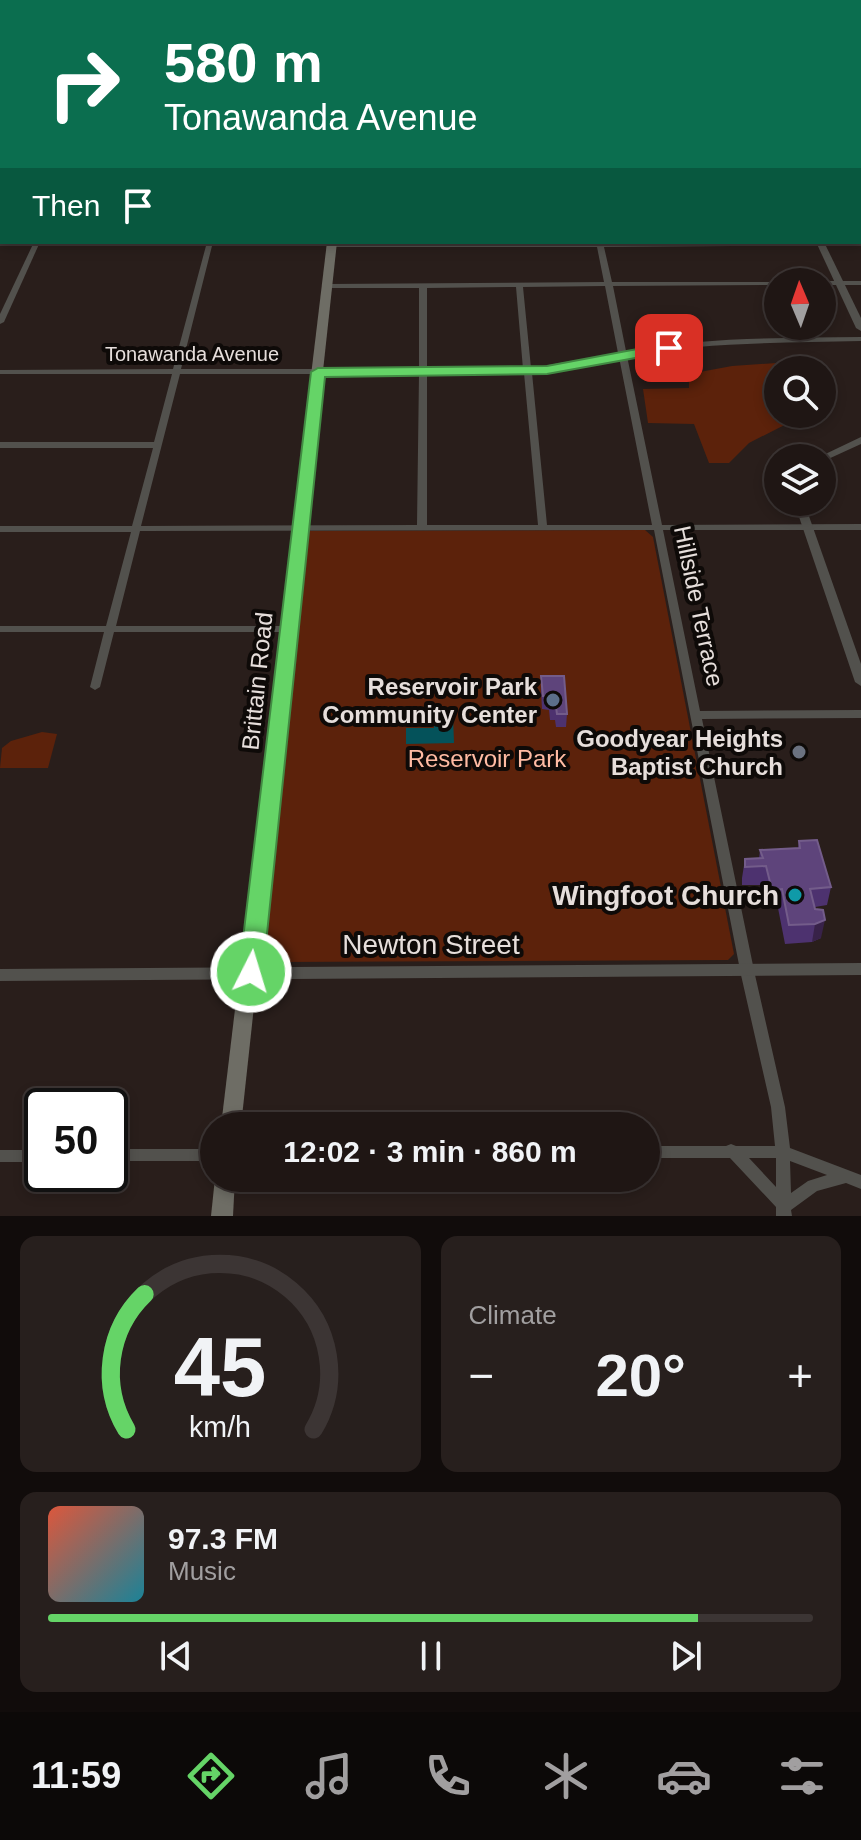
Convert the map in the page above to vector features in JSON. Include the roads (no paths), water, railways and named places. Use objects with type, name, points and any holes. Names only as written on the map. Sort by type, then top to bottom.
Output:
[{"type":"main road","name":"Brittain Road","points":[[233,1112],[332,244]]},
{"type":"main road","points":[[222,1216],[224,1192]]},
{"type":"street","points":[[0,322],[36,244]]},
{"type":"street","points":[[95,687],[209,244]]},
{"type":"street","name":"Hillside Terrace","points":[[600,244],[625,354],[747,970],[778,1107],[784,1211]]},
{"type":"street","points":[[820,244],[861,328]]},
{"type":"street","points":[[328,286],[764,283]]},
{"type":"street","points":[[839,283],[861,283]]},
{"type":"street","points":[[422,528],[423,285]]},
{"type":"street","points":[[519,285],[530,371],[543,528]]},
{"type":"street","name":"Tonawanda Avenue","points":[[0,372],[530,371],[718,342],[861,339]]},
{"type":"street","points":[[836,452],[861,440]]},
{"type":"street","points":[[0,445],[156,445]]},
{"type":"street","points":[[803,516],[861,682]]},
{"type":"street","points":[[0,529],[861,527]]},
{"type":"street","points":[[0,629],[289,629]]},
{"type":"street","points":[[697,715],[861,714]]},
{"type":"street","name":"Newton Street","points":[[0,975],[861,969]]},
{"type":"street","points":[[731,1150],[784,1211],[813,1186],[854,1179]]},
{"type":"street","points":[[660,1152],[783,1152],[854,1179]]},
{"type":"street","points":[[128,1155],[200,1155]]},
{"type":"street","points":[[0,1156],[24,1156]]},
{"type":"water","points":[[433,716],[453,716],[454,743],[406,744],[406,728],[434,728]]},
{"type":"place","name":"Reservoir Park Community Center","points":[[553,700]]},
{"type":"place","name":"Goodyear Heights Baptist Church","points":[[799,752]]},
{"type":"place","name":"Wingfoot Church","points":[[795,895]]},
{"type":"park label","name":"Reservoir Park","points":[[487,758]]}]
